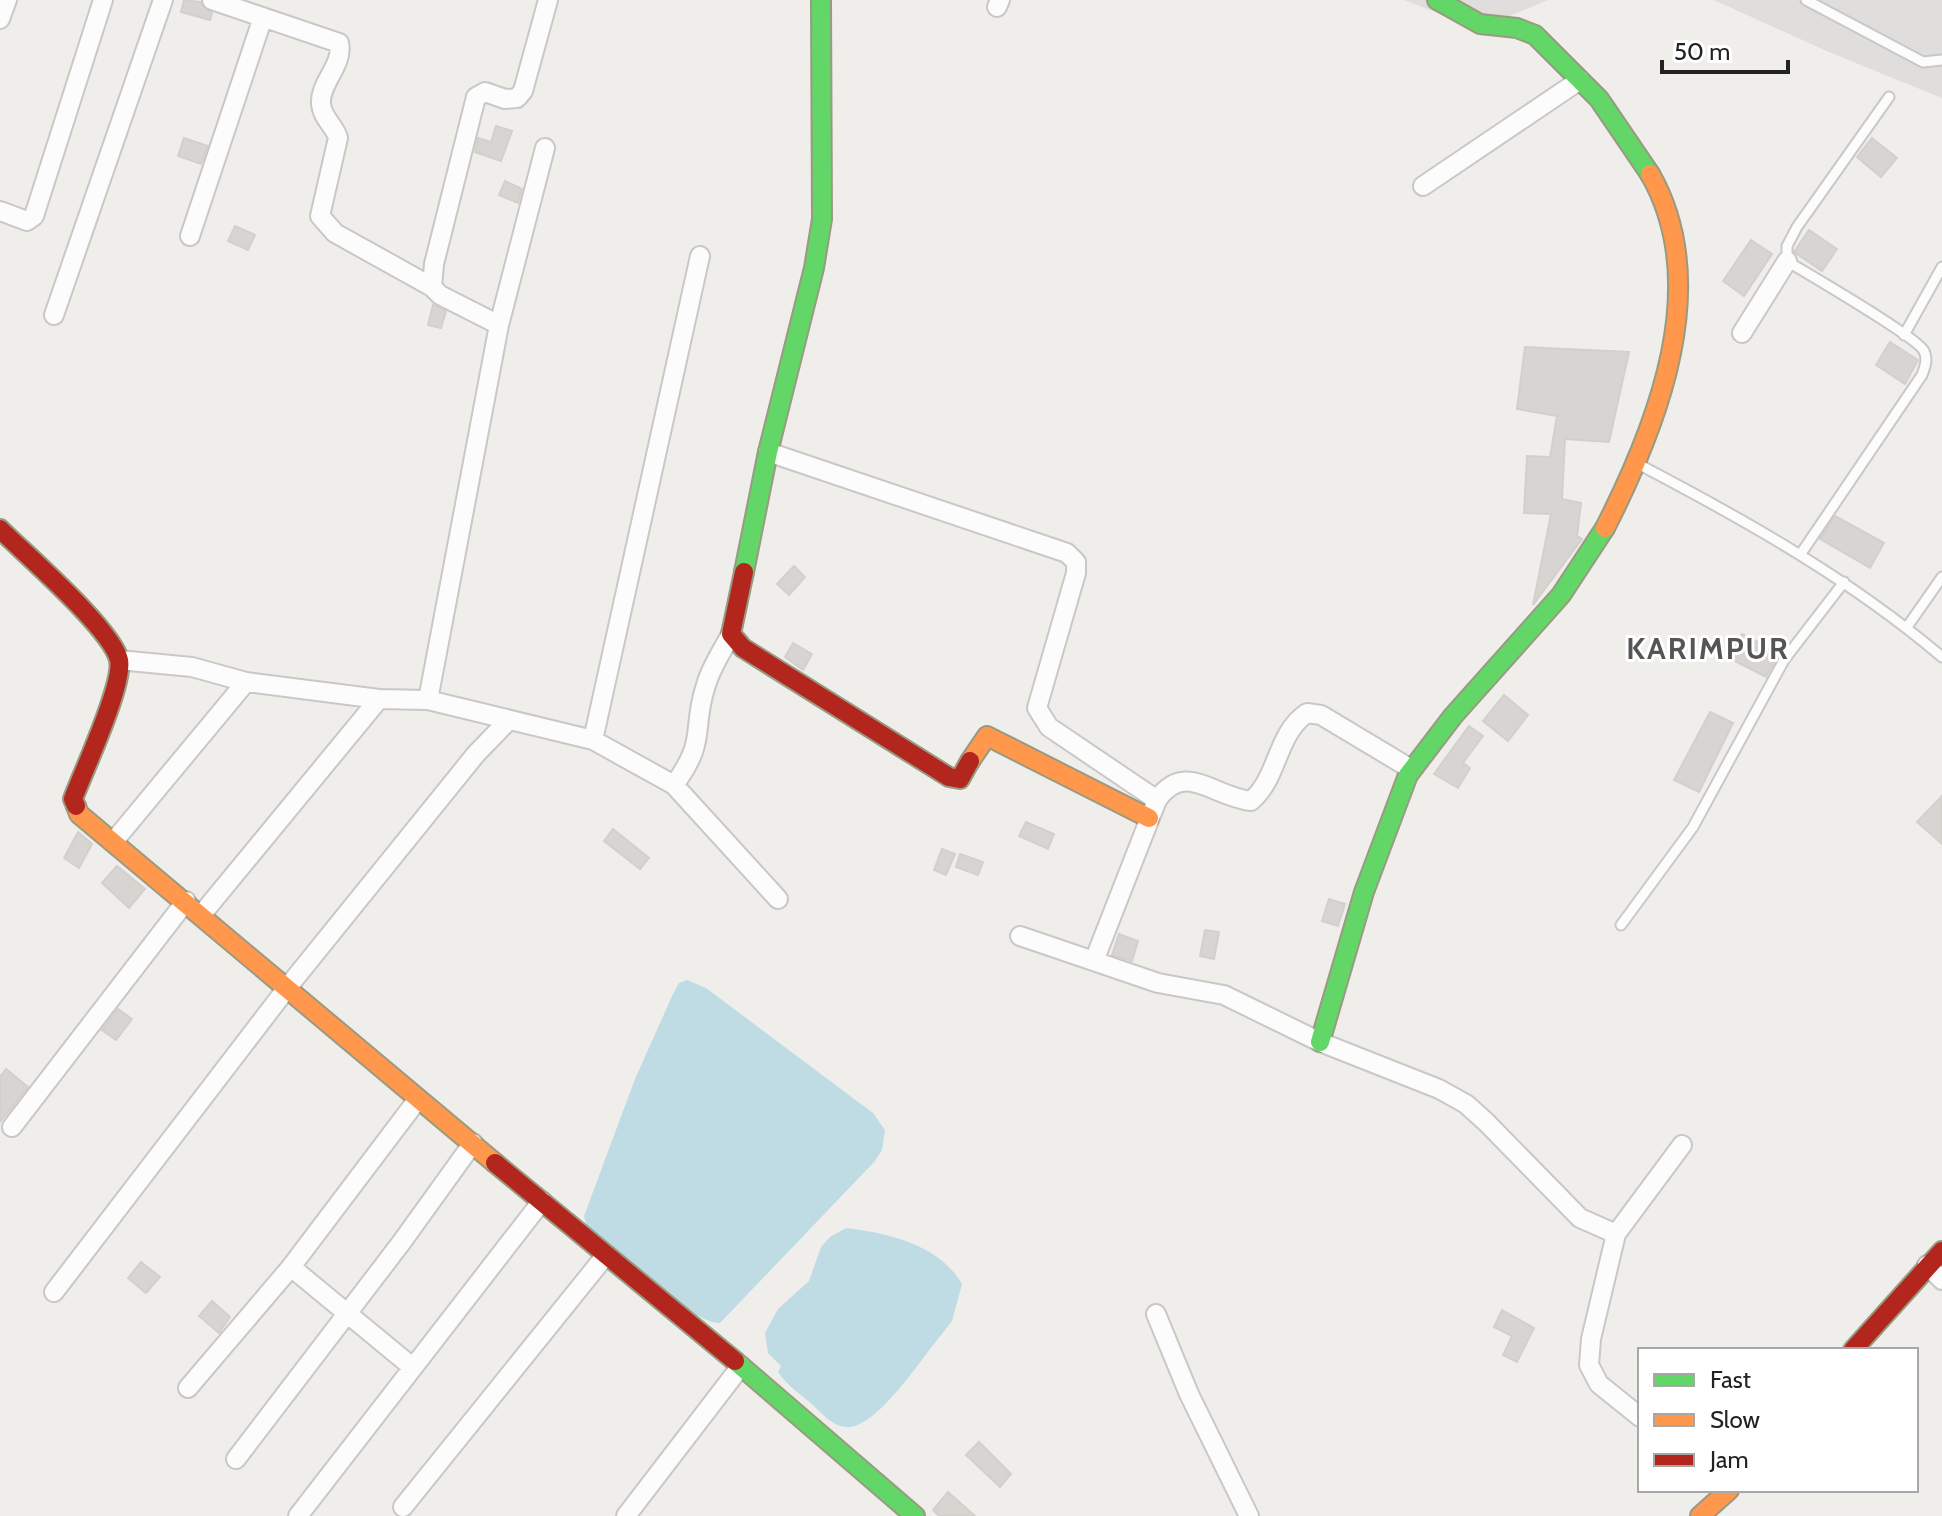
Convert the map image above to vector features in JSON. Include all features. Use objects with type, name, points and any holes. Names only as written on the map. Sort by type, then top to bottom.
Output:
[{"type":"street","points":[[0,19],[7,0]]},
{"type":"street","points":[[0,211],[27,221],[34,216],[103,0]]},
{"type":"street","points":[[54,315],[163,0]]},
{"type":"street","points":[[212,0],[335,39],[341,48],[321,98],[321,108],[338,138],[320,208],[325,225],[432,287],[440,295],[499,325]]},
{"type":"street","points":[[432,287],[434,264],[470,111],[476,97],[485,92],[505,99],[517,98],[523,91],[548,0]]},
{"type":"street","points":[[674,785],[691,762],[697,746],[706,684],[731,634],[768,452],[822,219],[821,0]]},
{"type":"street","points":[[1320,1042],[1365,888],[1411,769],[1557,601],[1606,531],[1638,464],[1674,328],[1679,272],[1675,235],[1649,172],[1580,80],[1523,28],[1485,26],[1437,0]]},
{"type":"street","points":[[190,236],[263,17]]},
{"type":"street","points":[[1423,186],[1580,80]]},
{"type":"street","points":[[428,700],[499,325],[545,148]]},
{"type":"street","points":[[593,740],[607,663],[700,256]]},
{"type":"street","points":[[1742,333],[1787,261]]},
{"type":"street","points":[[768,452],[1067,553],[1076,562],[1076,573],[1037,708],[1049,727],[1157,800]]},
{"type":"street","points":[[0,529],[74,602],[103,634],[119,660],[116,687],[73,799],[79,814],[741,1366],[915,1516]]},
{"type":"street","points":[[731,634],[743,648],[776,670],[949,777],[960,779],[980,742],[987,736],[1149,818]]},
{"type":"street","points":[[119,660],[192,667],[246,682],[379,699],[428,700],[593,740],[674,785],[778,899]]},
{"type":"street","points":[[114,841],[246,682]]},
{"type":"street","points":[[202,914],[379,699]]},
{"type":"street","points":[[1094,961],[1157,800],[1174,781],[1185,779],[1251,801],[1269,781],[1291,727],[1307,713],[1321,715],[1411,769]]},
{"type":"street","points":[[54,1292],[287,988],[476,754],[508,721]]},
{"type":"street","points":[[12,1127],[186,901]]},
{"type":"street","points":[[1020,936],[1158,983],[1215,992],[1320,1042],[1439,1089],[1466,1104],[1580,1218],[1616,1234]]},
{"type":"street","points":[[188,1388],[291,1267],[418,1099]]},
{"type":"street","points":[[236,1459],[473,1143]]},
{"type":"street","points":[[1638,1415],[1599,1384],[1589,1365],[1591,1339],[1616,1234],[1682,1145]]},
{"type":"street","points":[[298,1516],[411,1366],[542,1201]]},
{"type":"street","points":[[1855,1348],[1935,1273],[1942,1251]]},
{"type":"street","points":[[403,1507],[606,1255]]},
{"type":"street","points":[[291,1267],[411,1366]]},
{"type":"street","points":[[1156,1314],[1189,1394],[1249,1516]]},
{"type":"street","points":[[626,1516],[741,1366]]},
{"type":"street","points":[[1700,1516],[1727,1492]]},
{"type":"lane","points":[[1806,0],[1923,62],[1942,60]]},
{"type":"lane","points":[[1800,555],[1922,375],[1927,361],[1923,349],[1904,335],[1787,261],[1787,246],[1797,227],[1889,97]]},
{"type":"lane","points":[[1904,335],[1942,267]]},
{"type":"lane","points":[[1638,464],[1844,582],[1907,627],[1942,657]]},
{"type":"lane","points":[[1907,627],[1942,577]]},
{"type":"lane","points":[[1621,925],[1693,827],[1792,648],[1844,582]]},
{"type":"shaded area","points":[[1404,0],[1548,0],[1479,29]]},
{"type":"shaded area","points":[[1714,0],[1942,0],[1942,98],[1831,53]]},
{"type":"water","points":[[687,980],[706,988],[873,1113],[885,1130],[882,1150],[875,1161],[720,1323],[692,1312],[653,1284],[588,1230],[584,1216],[635,1079],[673,994],[679,983]]},
{"type":"water","points":[[846,1228],[879,1233],[927,1250],[962,1284],[952,1321],[898,1391],[870,1417],[857,1425],[845,1427],[828,1419],[782,1377],[778,1372],[781,1366],[768,1353],[765,1333],[778,1309],[809,1281],[821,1247],[830,1237]]},
{"type":"building","points":[[184,0],[200,2],[212,13],[210,20],[181,12]]},
{"type":"building","points":[[496,126],[512,131],[501,161],[475,152],[478,138],[491,142]]},
{"type":"building","points":[[184,138],[208,146],[201,164],[178,156]]},
{"type":"building","points":[[1872,138],[1897,158],[1881,177],[1857,157]]},
{"type":"building","points":[[505,181],[522,189],[518,203],[499,195]]},
{"type":"building","points":[[235,226],[255,235],[248,250],[228,241]]},
{"type":"building","points":[[1809,230],[1837,249],[1822,271],[1794,252]]},
{"type":"building","points":[[1751,240],[1772,254],[1744,296],[1723,281]]},
{"type":"building","points":[[433,305],[446,311],[441,328],[428,325]]},
{"type":"building","points":[[1890,342],[1918,360],[1905,384],[1876,365]]},
{"type":"building","points":[[1525,347],[1629,352],[1609,442],[1565,439],[1562,499],[1581,503],[1577,536],[1582,539],[1533,605],[1551,514],[1524,513],[1527,456],[1550,457],[1557,416],[1517,409]]},
{"type":"building","points":[[1835,516],[1884,543],[1870,568],[1820,539]]},
{"type":"building","points":[[794,566],[805,577],[789,595],[777,584]]},
{"type":"building","points":[[1742,634],[1779,653],[1766,677],[1729,658]]},
{"type":"building","points":[[793,643],[812,654],[803,670],[785,657]]},
{"type":"building","points":[[1504,695],[1528,715],[1508,741],[1483,721]]},
{"type":"building","points":[[1710,712],[1733,723],[1699,792],[1674,780]]},
{"type":"building","points":[[1469,726],[1483,736],[1463,763],[1470,768],[1458,788],[1434,774]]},
{"type":"building","points":[[1942,796],[1942,844],[1917,822]]},
{"type":"building","points":[[1026,822],[1054,834],[1048,849],[1019,836]]},
{"type":"building","points":[[613,829],[649,858],[640,869],[604,841]]},
{"type":"building","points":[[78,832],[92,844],[79,868],[64,858]]},
{"type":"building","points":[[942,849],[955,854],[946,875],[934,870]]},
{"type":"building","points":[[960,854],[983,862],[978,875],[956,867]]},
{"type":"building","points":[[117,866],[145,889],[129,908],[102,883]]},
{"type":"building","points":[[1329,899],[1345,904],[1338,926],[1322,921]]},
{"type":"building","points":[[1205,930],[1219,932],[1214,959],[1200,956]]},
{"type":"building","points":[[1119,934],[1138,941],[1132,961],[1112,955]]},
{"type":"building","points":[[118,1009],[132,1019],[116,1040],[102,1030]]},
{"type":"building","points":[[6,1069],[28,1087],[0,1122],[0,1077]]},
{"type":"building","points":[[141,1262],[160,1277],[146,1293],[128,1278]]},
{"type":"building","points":[[212,1301],[230,1317],[219,1333],[199,1316]]},
{"type":"building","points":[[1502,1310],[1534,1328],[1517,1362],[1503,1355],[1512,1336],[1494,1327]]},
{"type":"building","points":[[979,1442],[1011,1474],[1000,1487],[966,1455]]},
{"type":"building","points":[[948,1492],[975,1516],[939,1516],[933,1510]]},
{"type":"traffic: fast","points":[[744,572],[768,452],[814,268],[822,219],[821,0]]},
{"type":"traffic: fast","points":[[1437,0],[1480,24],[1517,28],[1535,35],[1599,99],[1650,174]]},
{"type":"traffic: fast","points":[[1320,1042],[1364,892],[1408,775],[1453,716],[1561,595],[1605,528]]},
{"type":"traffic: fast","points":[[735,1361],[915,1516]]},
{"type":"traffic: slow","points":[[1605,528],[1625,487],[1659,399],[1671,353],[1677,307],[1677,261],[1668,217],[1650,174]]},
{"type":"traffic: slow","points":[[970,761],[987,736],[1149,818]]},
{"type":"traffic: slow","points":[[76,806],[79,814],[495,1163]]},
{"type":"traffic: slow","points":[[1700,1516],[1727,1492]]},
{"type":"traffic: jam","points":[[0,529],[85,612],[113,646],[119,660],[119,672],[109,707],[73,799],[76,806]]},
{"type":"traffic: jam","points":[[744,572],[731,634],[743,648],[949,777],[960,779],[970,761]]},
{"type":"traffic: jam","points":[[495,1163],[735,1361]]},
{"type":"traffic: jam","points":[[1855,1348],[1942,1251]]},
{"type":"district","name":"KARIMPUR","points":[[1708,649]]}]
